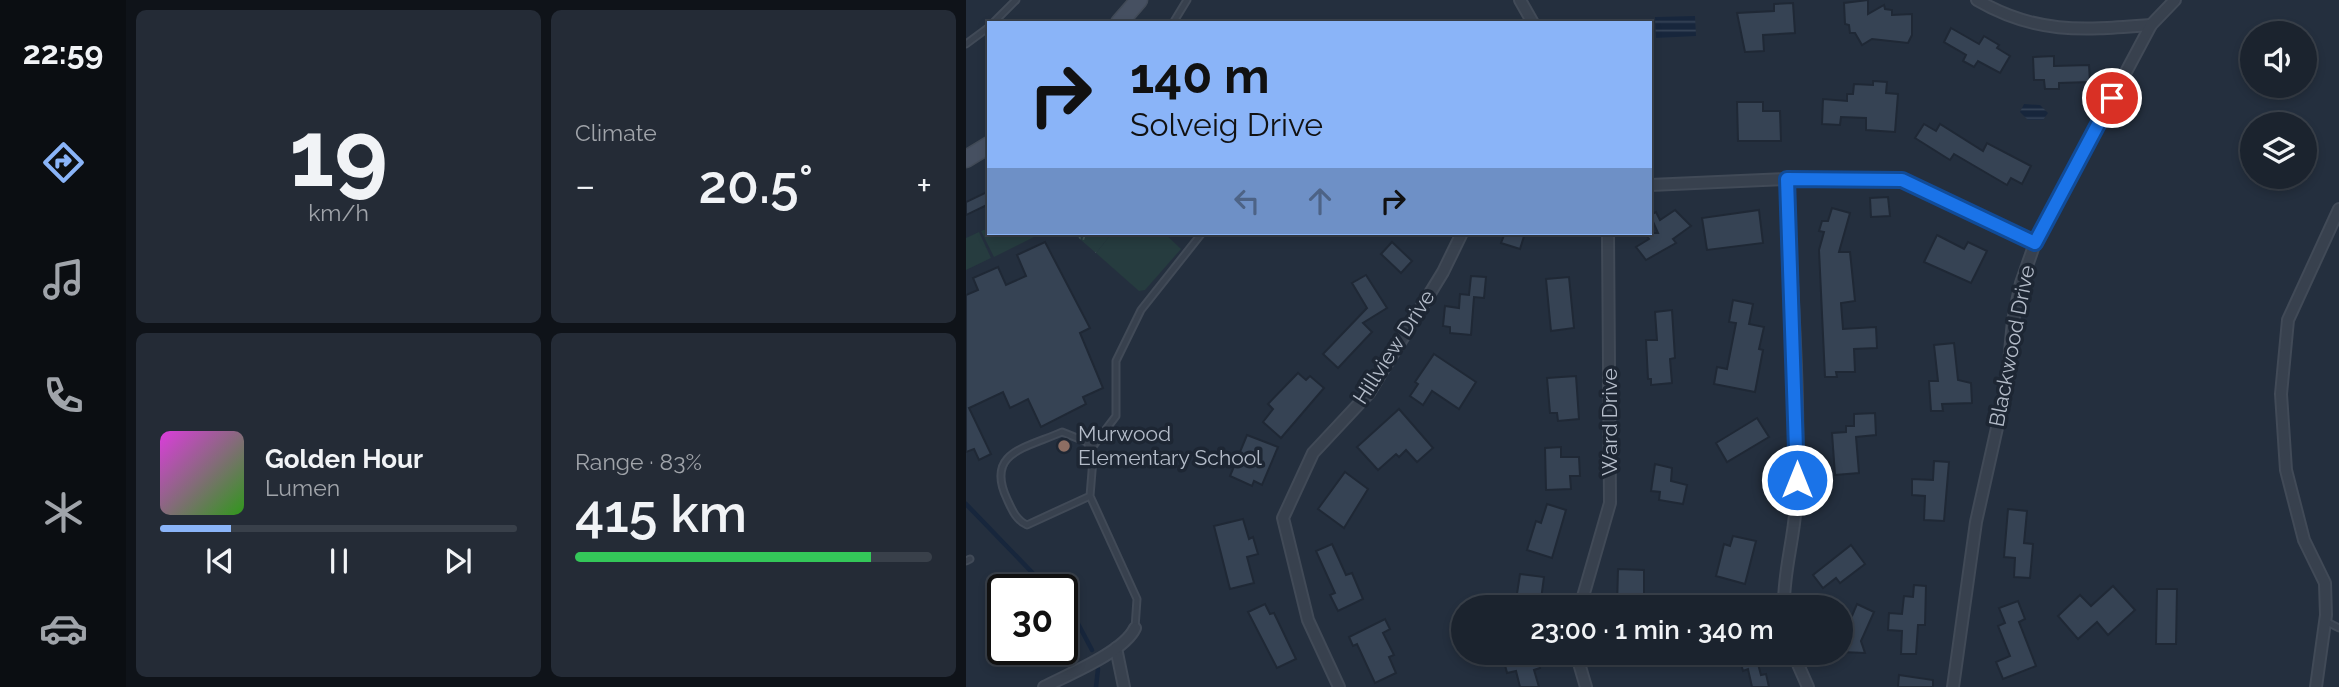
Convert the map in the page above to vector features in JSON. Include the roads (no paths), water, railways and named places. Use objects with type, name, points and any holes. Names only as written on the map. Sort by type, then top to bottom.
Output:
[{"type":"main road","points":[[1121,21],[1139,0]]},
{"type":"main road","points":[[966,159],[987,146]]},
{"type":"street","points":[[1520,0],[1532,21]]},
{"type":"street","points":[[1977,0],[1999,13],[2046,28],[2072,30],[2151,25]]},
{"type":"street","name":"Blackwood Drive","points":[[1953,687],[1976,522],[2007,383],[2013,321],[2021,283],[2035,243],[2151,25],[2175,0]]},
{"type":"street","points":[[1652,185],[1787,179],[1902,180],[2035,243]]},
{"type":"street","points":[[1784,595],[1783,582],[1796,504],[1797,456],[1787,179]]},
{"type":"street","points":[[2316,687],[2325,621],[2325,583],[2304,540],[2286,470],[2281,394],[2288,320],[2339,209]]},
{"type":"street","name":"Hillview Drive","points":[[1339,687],[1308,620],[1283,518],[1313,453],[1369,393],[1443,272],[1461,235]]},
{"type":"street","name":"Ward Drive","points":[[1583,595],[1610,503],[1608,235]]},
{"type":"street","points":[[1044,687],[1116,648],[1131,637],[1136,628]]},
{"type":"street","points":[[1116,648],[1124,687]]},
{"type":"street","points":[[1580,665],[1586,687]]},
{"type":"street","points":[[1798,665],[1808,687]]},
{"type":"lane","points":[[995,21],[1016,0]]},
{"type":"lane","points":[[1174,21],[1187,0]]},
{"type":"lane","points":[[966,44],[987,28]]},
{"type":"lane","points":[[1091,449],[1116,416],[1116,361],[1135,323],[1201,235]]},
{"type":"lane","points":[[1090,496],[1027,525],[1016,517],[999,474],[1005,459],[1012,454],[1062,432],[1087,442],[1091,449],[1090,496],[1137,599],[1136,628]]},
{"type":"lane","points":[[2325,621],[2339,628]]},
{"type":"water","points":[[1695,16],[1696,36],[1656,38],[1655,17]]},
{"type":"water","points":[[2024,104],[2040,105],[2048,113],[2043,120],[2028,120],[2020,112]]},
{"type":"waterway","points":[[966,504],[1034,574]]},
{"type":"waterway","points":[[1078,624],[1092,650]]},
{"type":"waterway","points":[[1096,687],[1098,669]]},
{"type":"place","name":"Murwood Elementary School","points":[[1064,446]]}]
